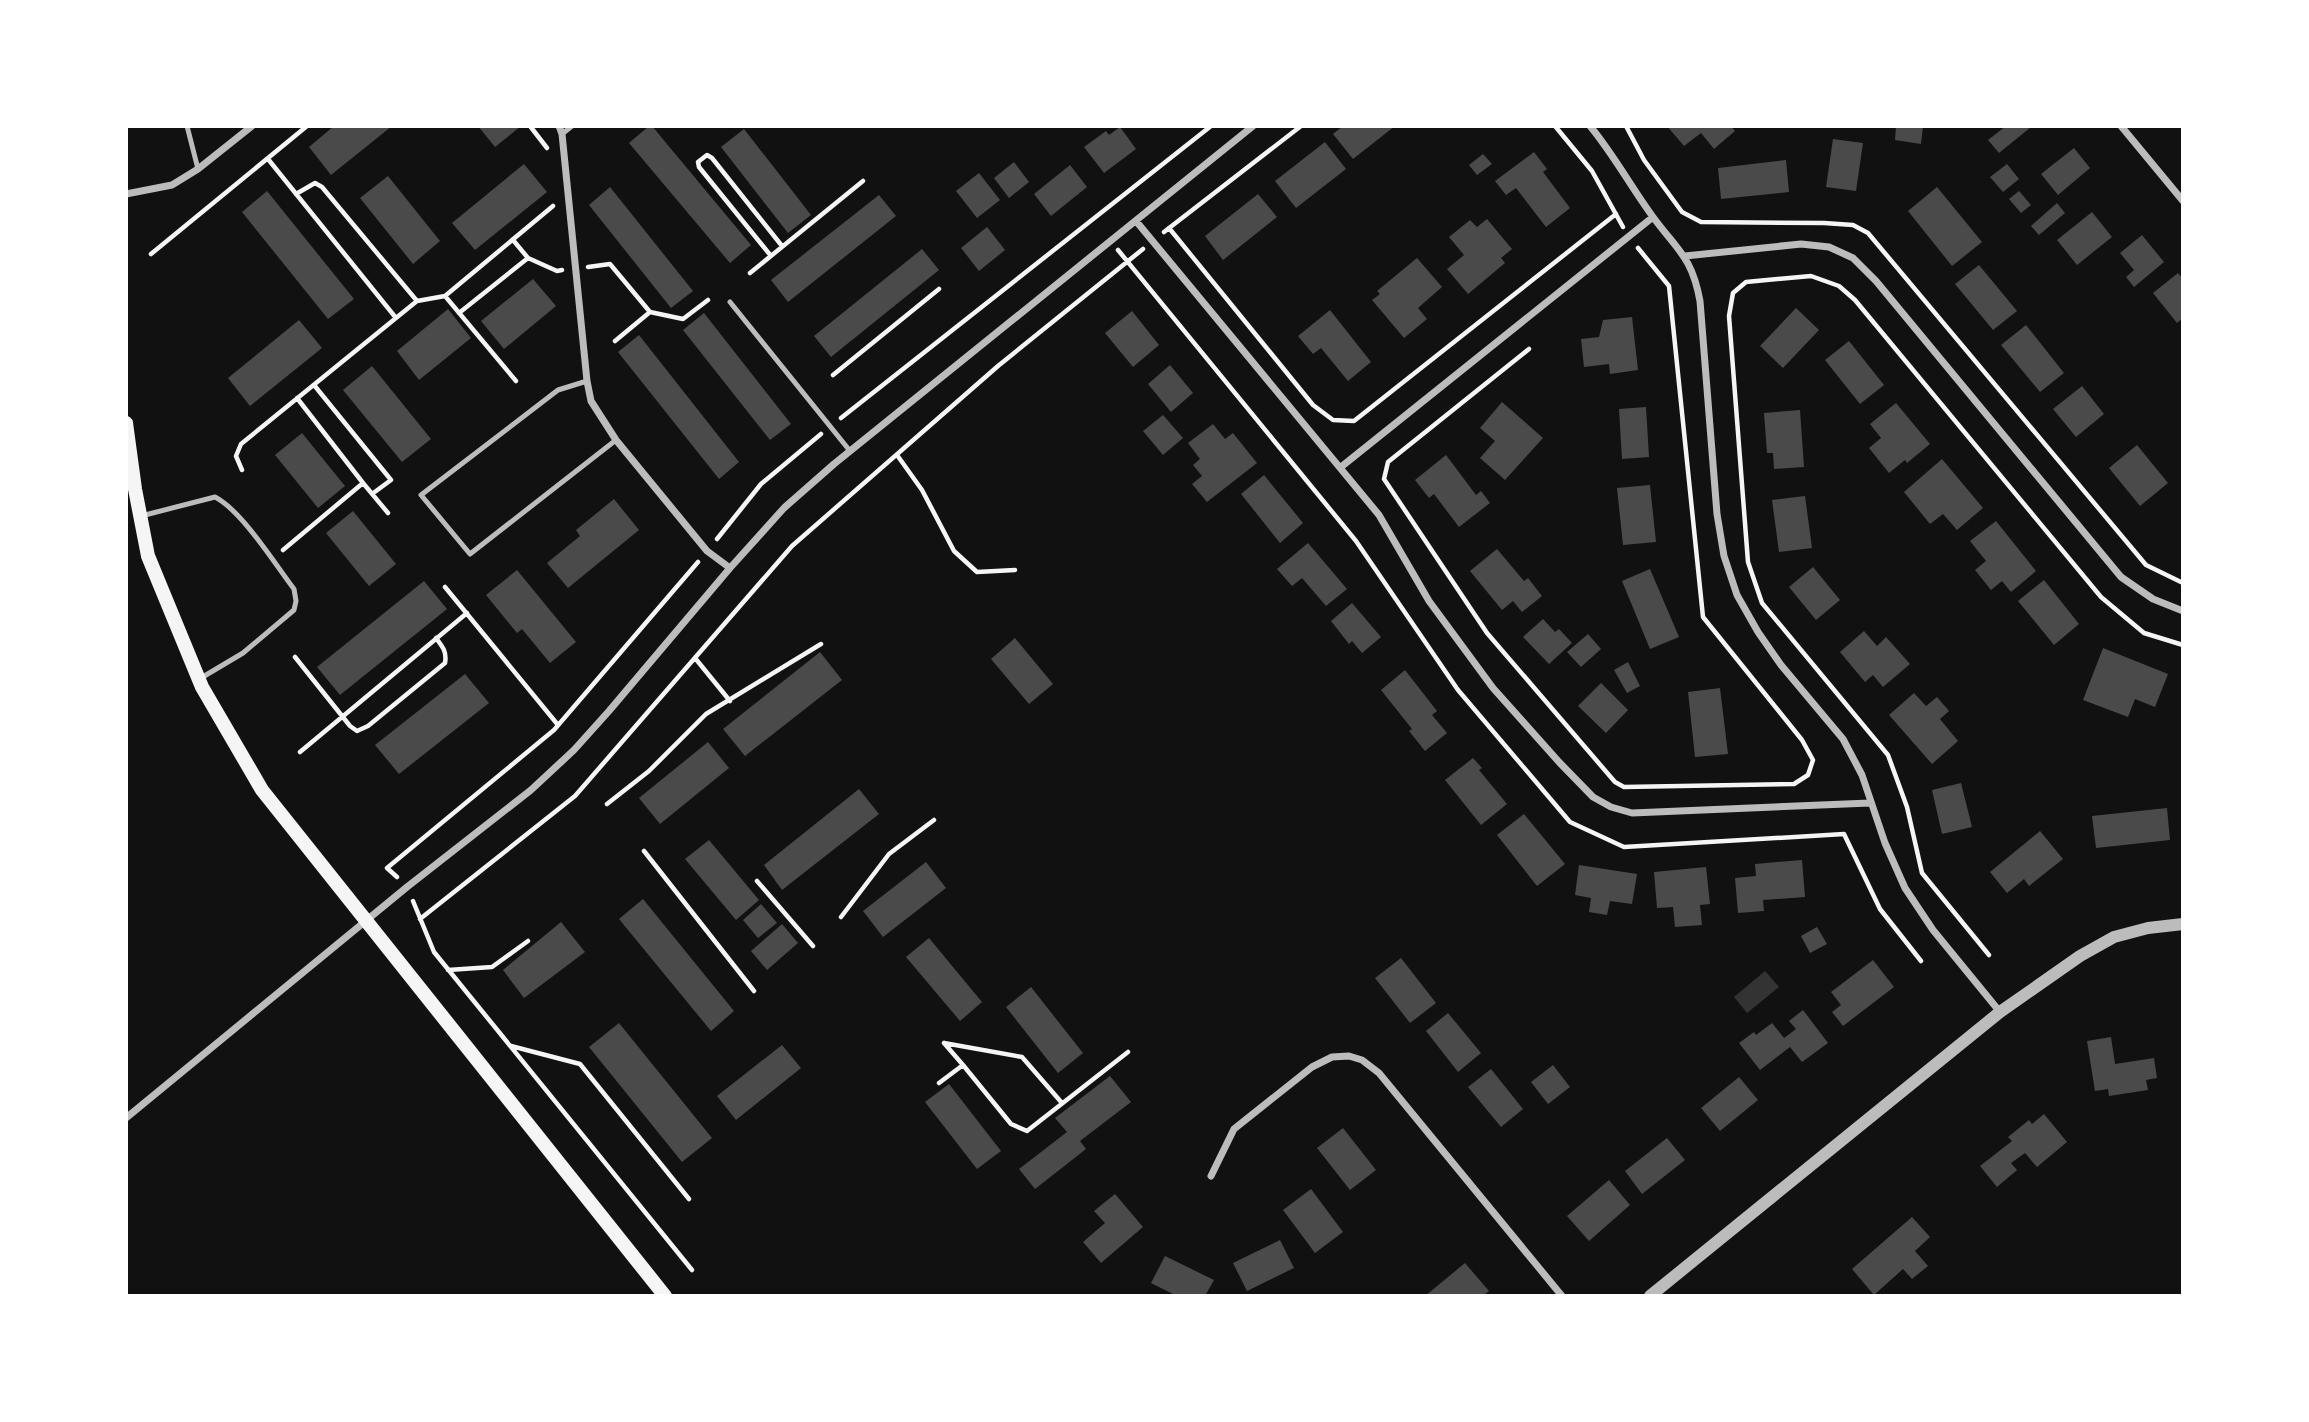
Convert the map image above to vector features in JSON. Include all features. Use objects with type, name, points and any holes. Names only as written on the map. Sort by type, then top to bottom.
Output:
[{"type":"main road","points":[[126,423],[131,490],[141,516],[148,556],[198,679],[262,790],[665,1296]]},
{"type":"street","points":[[126,194],[172,185],[198,169],[252,126]]},
{"type":"street","points":[[126,1118],[407,887],[531,790],[574,750],[784,509],[850,451],[1253,126]]},
{"type":"street","points":[[1591,126],[1653,217],[1685,256],[1696,277],[1717,514],[1724,556],[1737,595],[1781,665],[1843,739],[1862,775],[1885,843],[1906,888],[1933,930],[2000,1012]]},
{"type":"street","points":[[2121,126],[2183,201]]},
{"type":"street","points":[[561,130],[591,401],[616,440],[707,551],[730,568]]},
{"type":"street","points":[[1341,467],[1653,217]]},
{"type":"street","points":[[1136,221],[1379,515],[1429,601],[1493,688],[1593,797],[1611,807],[1632,813],[1870,803]]},
{"type":"street","points":[[1685,256],[1801,244],[1829,247],[1853,258],[1876,281],[2120,577],[2153,600],[2183,611]]},
{"type":"street","points":[[1650,1296],[2000,1012],[2080,956],[2115,937],[2148,928],[2183,924]]},
{"type":"street","points":[[1211,1176],[1234,1129],[1312,1067],[1332,1057],[1349,1056],[1362,1060],[1379,1073],[1562,1296]]},
{"type":"lane","points":[[187,126],[198,169]]},
{"type":"lane","points":[[561,130],[572,126]]},
{"type":"lane","points":[[730,302],[850,451]]},
{"type":"lane","points":[[587,381],[558,390],[421,495],[470,554],[616,440]]},
{"type":"lane","points":[[141,516],[215,497],[225,502],[236,514],[294,589],[294,610],[243,653],[198,679]]},
{"type":"path","points":[[151,254],[307,126]]},
{"type":"path","points":[[530,126],[547,148]]},
{"type":"path","points":[[420,919],[575,796],[792,546],[998,366],[1301,126]]},
{"type":"path","points":[[1529,349],[1388,462],[1384,479],[1486,633],[1615,782],[1624,787],[1794,784],[1808,775],[1813,760],[1802,740],[1703,617],[1669,286],[1628,237],[1592,171],[1555,126]]},
{"type":"path","points":[[771,256],[699,167],[701,157],[707,155],[712,158],[782,246]]},
{"type":"path","points":[[268,159],[396,318]]},
{"type":"path","points":[[750,273],[863,181]]},
{"type":"path","points":[[296,194],[315,183],[322,187],[417,301]]},
{"type":"path","points":[[242,470],[236,456],[241,444],[417,301],[445,296],[553,206]]},
{"type":"path","points":[[1169,228],[1313,405],[1333,420],[1354,421],[1616,214]]},
{"type":"path","points":[[459,313],[528,258],[513,240]]},
{"type":"path","points":[[1111,241],[1356,541],[1458,690],[1570,822],[1624,846],[1844,834],[1880,909],[1921,961]]},
{"type":"path","points":[[610,264],[650,312],[683,319],[708,300]]},
{"type":"path","points":[[1989,955],[1922,873],[1907,807],[1888,755],[1762,603],[1748,562],[1729,316],[1733,293],[1746,282],[1811,276],[1839,286],[1855,300],[2101,597],[2144,633],[2183,645]]},
{"type":"path","points":[[833,375],[939,289]]},
{"type":"path","points":[[445,296],[516,381]]},
{"type":"path","points":[[615,341],[650,312]]},
{"type":"path","points":[[314,385],[391,480],[372,494]]},
{"type":"path","points":[[297,398],[388,513]]},
{"type":"path","points":[[897,455],[922,490],[954,551],[976,572],[1015,570]]},
{"type":"path","points":[[271,559],[363,483]]},
{"type":"path","points":[[445,587],[558,725]]},
{"type":"path","points":[[300,752],[467,613]]},
{"type":"path","points":[[295,657],[349,726],[357,731],[368,726],[445,663],[447,655],[436,638]]},
{"type":"path","points":[[607,804],[649,771],[706,714],[821,644]]},
{"type":"path","points":[[695,658],[730,701]]},
{"type":"path","points":[[841,918],[888,853],[934,820]]},
{"type":"path","points":[[644,851],[754,991]]},
{"type":"path","points":[[757,881],[813,946]]},
{"type":"path","points":[[407,887],[434,952],[692,1270]]},
{"type":"path","points":[[448,970],[492,967],[528,941]]},
{"type":"path","points":[[1062,1103],[1022,1058],[944,1043],[1012,1124],[1027,1131],[1128,1052]]},
{"type":"path","points":[[510,1046],[580,1064],[689,1199]]},
{"type":"path","points":[[939,1083],[962,1065]]},
{"type":"shaded area","points":[[1765,971],[1779,987],[1747,1013],[1734,997]]},
{"type":"building","points":[[334,126],[392,126],[331,175],[309,147]]},
{"type":"building","points":[[478,126],[521,126],[495,147]]},
{"type":"building","points":[[652,126],[751,245],[730,263],[629,143]]},
{"type":"building","points":[[1343,126],[1395,126],[1353,159],[1333,134]]},
{"type":"building","points":[[1667,126],[1731,126],[1735,131],[1714,149],[1701,133],[1684,146]]},
{"type":"building","points":[[1896,126],[1923,126],[1921,144],[1895,140]]},
{"type":"building","points":[[2006,126],[2031,127],[1999,153],[1988,140]]},
{"type":"building","points":[[1120,127],[1136,149],[1104,173],[1084,147],[1106,131],[1109,135]]},
{"type":"building","points":[[744,129],[811,215],[788,233],[721,147]]},
{"type":"building","points":[[1833,139],[1863,143],[1856,191],[1826,187]]},
{"type":"building","points":[[1325,142],[1346,169],[1296,208],[1275,181]]},
{"type":"building","points":[[2074,148],[2090,168],[2058,195],[2041,174]]},
{"type":"building","points":[[1534,152],[1547,169],[1543,172],[1570,208],[1546,227],[1516,188],[1506,195],[1495,181]]},
{"type":"building","points":[[1483,154],[1492,164],[1477,175],[1469,165]]},
{"type":"building","points":[[1786,160],[1789,192],[1721,199],[1718,168]]},
{"type":"building","points":[[1014,162],[1029,182],[1009,198],[994,178]]},
{"type":"building","points":[[524,164],[547,192],[475,250],[452,223]]},
{"type":"building","points":[[2007,164],[2019,179],[2003,192],[1990,177]]},
{"type":"building","points":[[1070,165],[1087,187],[1051,216],[1034,194]]},
{"type":"building","points":[[979,173],[1000,200],[977,218],[956,191]]},
{"type":"building","points":[[388,176],[440,241],[413,264],[360,198]]},
{"type":"building","points":[[610,187],[693,291],[671,308],[589,205]]},
{"type":"building","points":[[1937,187],[1982,242],[1952,266],[1908,211]]},
{"type":"building","points":[[267,191],[354,299],[328,319],[242,212]]},
{"type":"building","points":[[2019,191],[2031,205],[2021,213],[2009,199]]},
{"type":"building","points":[[1258,194],[1277,217],[1223,260],[1205,236]]},
{"type":"building","points":[[879,195],[896,216],[788,302],[771,280]]},
{"type":"building","points":[[2057,203],[2065,213],[2039,235],[2031,226]]},
{"type":"building","points":[[2092,212],[2112,237],[2077,265],[2057,240]]},
{"type":"building","points":[[1487,219],[1512,249],[1501,258],[1505,263],[1468,294],[1447,269],[1464,255],[1449,237],[1470,220],[1477,227]]},
{"type":"building","points":[[987,227],[1005,250],[979,271],[961,248]]},
{"type":"building","points":[[2142,235],[2164,262],[2134,287],[2126,277],[2134,270],[2120,253]]},
{"type":"building","points":[[922,249],[939,270],[831,357],[814,336]]},
{"type":"building","points":[[1417,258],[1442,287],[1418,308],[1427,319],[1404,338],[1372,300],[1380,294],[1377,291]]},
{"type":"building","points":[[1979,265],[2017,311],[1993,330],[1955,284]]},
{"type":"building","points":[[2178,273],[2183,279],[2183,318],[2177,323],[2153,293]]},
{"type":"building","points":[[533,279],[556,306],[504,349],[481,321]]},
{"type":"building","points":[[1796,308],[1819,330],[1783,368],[1760,346]]},
{"type":"building","points":[[448,309],[471,338],[419,380],[397,351]]},
{"type":"building","points":[[1330,310],[1371,362],[1348,381],[1321,348],[1313,354],[1298,336]]},
{"type":"building","points":[[1132,311],[1159,345],[1133,367],[1105,333]]},
{"type":"building","points":[[704,313],[791,424],[770,440],[683,330]]},
{"type":"building","points":[[1632,317],[1638,370],[1610,374],[1609,364],[1584,367],[1581,339],[1599,337],[1603,320]]},
{"type":"building","points":[[299,320],[322,348],[250,406],[228,378]]},
{"type":"building","points":[[2026,325],[2064,373],[2040,392],[2001,345]]},
{"type":"building","points":[[639,335],[739,462],[719,479],[618,352]]},
{"type":"building","points":[[1849,341],[1884,385],[1860,404],[1825,360]]},
{"type":"building","points":[[1170,365],[1193,393],[1171,412],[1148,384]]},
{"type":"building","points":[[372,366],[431,439],[402,462],[343,390]]},
{"type":"building","points":[[2082,386],[2104,414],[2076,437],[2053,409]]},
{"type":"building","points":[[1502,402],[1543,438],[1505,480],[1480,458],[1495,441],[1480,428]]},
{"type":"building","points":[[1896,403],[1930,444],[1907,463],[1905,460],[1889,473],[1869,448],[1881,438],[1870,424]]},
{"type":"building","points":[[1646,407],[1649,457],[1622,459],[1619,409]]},
{"type":"building","points":[[1800,410],[1804,467],[1774,469],[1773,453],[1767,453],[1764,413]]},
{"type":"building","points":[[1163,415],[1183,438],[1163,455],[1143,431]]},
{"type":"building","points":[[1213,424],[1225,439],[1233,433],[1257,463],[1207,502],[1192,484],[1202,476],[1193,465],[1200,459],[1188,443]]},
{"type":"building","points":[[302,433],[345,486],[318,508],[275,455]]},
{"type":"building","points":[[2137,445],[2168,483],[2140,506],[2109,468]]},
{"type":"building","points":[[1446,455],[1476,495],[1481,491],[1490,503],[1459,527],[1434,494],[1429,498],[1415,480]]},
{"type":"building","points":[[1942,459],[1983,508],[1957,530],[1943,514],[1930,524],[1904,492]]},
{"type":"building","points":[[1264,475],[1303,523],[1280,543],[1241,494]]},
{"type":"building","points":[[1650,485],[1656,542],[1623,545],[1617,488]]},
{"type":"building","points":[[1805,496],[1812,548],[1779,552],[1772,500]]},
{"type":"building","points":[[614,499],[639,530],[568,588],[547,563],[580,536],[576,530]]},
{"type":"building","points":[[353,511],[396,564],[369,586],[326,533]]},
{"type":"building","points":[[1996,521],[2036,571],[2011,592],[2002,581],[1991,590],[1975,570],[1986,561],[1970,541]]},
{"type":"building","points":[[1308,543],[1347,589],[1326,606],[1302,578],[1292,586],[1277,569]]},
{"type":"building","points":[[1497,549],[1524,581],[1528,578],[1542,596],[1522,612],[1513,601],[1502,610],[1470,571]]},
{"type":"building","points":[[1813,567],[1840,600],[1816,620],[1789,587]]},
{"type":"building","points":[[1650,569],[1679,637],[1650,649],[1622,581]]},
{"type":"building","points":[[517,570],[576,642],[550,663],[522,629],[517,633],[486,595]]},
{"type":"building","points":[[2044,580],[2079,624],[2054,645],[2018,601]]},
{"type":"building","points":[[424,581],[447,609],[340,695],[317,667]]},
{"type":"building","points":[[1352,603],[1381,637],[1362,653],[1352,641],[1349,644],[1331,621]]},
{"type":"building","points":[[1543,619],[1555,632],[1559,629],[1572,643],[1549,664],[1523,637]]},
{"type":"building","points":[[1864,631],[1877,646],[1886,637],[1910,664],[1883,687],[1873,675],[1865,682],[1840,652]]},
{"type":"building","points":[[1588,634],[1601,649],[1581,667],[1567,652]]},
{"type":"building","points":[[1015,638],[1053,684],[1029,704],[991,659]]},
{"type":"building","points":[[2103,648],[2168,674],[2155,707],[2135,699],[2128,717],[2083,700]]},
{"type":"building","points":[[820,652],[842,680],[745,756],[723,729]]},
{"type":"building","points":[[1628,662],[1640,686],[1627,693],[1614,670]]},
{"type":"building","points":[[1405,670],[1437,711],[1432,715],[1447,733],[1425,751],[1409,731],[1412,729],[1381,690]]},
{"type":"building","points":[[465,674],[489,703],[399,774],[375,745]]},
{"type":"building","points":[[1601,683],[1628,710],[1606,733],[1578,706]]},
{"type":"building","points":[[1720,688],[1728,754],[1695,757],[1688,692]]},
{"type":"building","points":[[1914,693],[1926,706],[1937,697],[1949,711],[1940,719],[1958,741],[1932,764],[1889,715]]},
{"type":"building","points":[[708,742],[729,768],[660,824],[639,798]]},
{"type":"building","points":[[1473,758],[1482,768],[1479,770],[1507,804],[1481,825],[1445,780]]},
{"type":"building","points":[[1961,783],[1972,827],[1942,834],[1932,790]]},
{"type":"building","points":[[859,789],[879,814],[782,890],[764,865]]},
{"type":"building","points":[[2167,808],[2170,840],[2096,848],[2092,816]]},
{"type":"building","points":[[1524,814],[1565,864],[1537,886],[1497,835]]},
{"type":"building","points":[[2040,831],[2063,859],[2029,886],[2024,879],[2007,893],[1990,872]]},
{"type":"building","points":[[709,840],[759,900],[736,920],[685,859]]},
{"type":"building","points":[[1802,860],[1805,897],[1763,900],[1764,911],[1738,913],[1735,878],[1756,876],[1755,864]]},
{"type":"building","points":[[926,862],[946,888],[883,937],[863,911]]},
{"type":"building","points":[[1579,865],[1637,874],[1632,904],[1610,901],[1607,915],[1589,912],[1591,898],[1575,895]]},
{"type":"building","points":[[1706,867],[1710,904],[1700,905],[1702,925],[1675,927],[1673,907],[1657,908],[1654,872]]},
{"type":"building","points":[[643,899],[734,1011],[711,1031],[619,919]]},
{"type":"building","points":[[761,904],[777,923],[758,938],[743,920]]},
{"type":"building","points":[[561,922],[585,952],[524,998],[503,970]]},
{"type":"building","points":[[782,924],[798,943],[767,970],[751,951]]},
{"type":"building","points":[[1817,927],[1827,944],[1810,953],[1801,936]]},
{"type":"building","points":[[929,938],[982,1002],[960,1021],[906,957]]},
{"type":"building","points":[[1401,958],[1436,1003],[1410,1023],[1375,978]]},
{"type":"building","points":[[1873,960],[1894,987],[1843,1026],[1832,1012],[1841,1005],[1831,992]]},
{"type":"building","points":[[1031,987],[1083,1053],[1058,1073],[1006,1007]]},
{"type":"building","points":[[1803,1010],[1828,1043],[1802,1062],[1790,1047],[1760,1070],[1739,1043],[1772,1023],[1784,1038],[1796,1029],[1789,1021]]},
{"type":"building","points":[[1448,1013],[1481,1053],[1458,1072],[1426,1031]]},
{"type":"building","points":[[619,1023],[712,1138],[682,1162],[589,1047]]},
{"type":"building","points":[[2111,1037],[2115,1064],[2154,1058],[2157,1078],[2146,1080],[2148,1090],[2109,1096],[2108,1089],[2095,1091],[2087,1041]]},
{"type":"building","points":[[782,1045],[801,1068],[736,1120],[717,1096]]},
{"type":"building","points":[[1553,1065],[1570,1087],[1548,1104],[1531,1082]]},
{"type":"building","points":[[1491,1069],[1523,1109],[1501,1127],[1468,1087]]},
{"type":"building","points":[[1110,1076],[1131,1102],[1080,1141],[1086,1149],[1035,1189],[1019,1169],[1067,1132],[1055,1118]]},
{"type":"building","points":[[1739,1077],[1758,1100],[1720,1131],[1701,1108]]},
{"type":"building","points":[[949,1084],[1001,1151],[977,1169],[925,1102]]},
{"type":"building","points":[[2044,1114],[2067,1142],[2037,1167],[2025,1153],[2011,1163],[2017,1170],[1997,1187],[1980,1166],[2012,1141],[2008,1137],[2029,1120],[2032,1124]]},
{"type":"building","points":[[1343,1128],[1376,1170],[1350,1190],[1317,1148]]},
{"type":"building","points":[[1667,1138],[1685,1160],[1642,1194],[1625,1171]]},
{"type":"building","points":[[1609,1180],[1630,1205],[1589,1241],[1567,1216]]},
{"type":"building","points":[[1311,1189],[1343,1232],[1315,1253],[1283,1210]]},
{"type":"building","points":[[1115,1194],[1143,1227],[1101,1263],[1083,1242],[1105,1223],[1094,1211]]},
{"type":"building","points":[[1912,1217],[1930,1237],[1915,1251],[1928,1266],[1912,1279],[1903,1269],[1874,1295],[1852,1269]]},
{"type":"building","points":[[1280,1240],[1294,1268],[1247,1291],[1233,1263]]},
{"type":"building","points":[[1165,1256],[1214,1280],[1205,1296],[1177,1296],[1151,1283]]},
{"type":"building","points":[[1465,1263],[1489,1291],[1483,1296],[1425,1296]]}]
